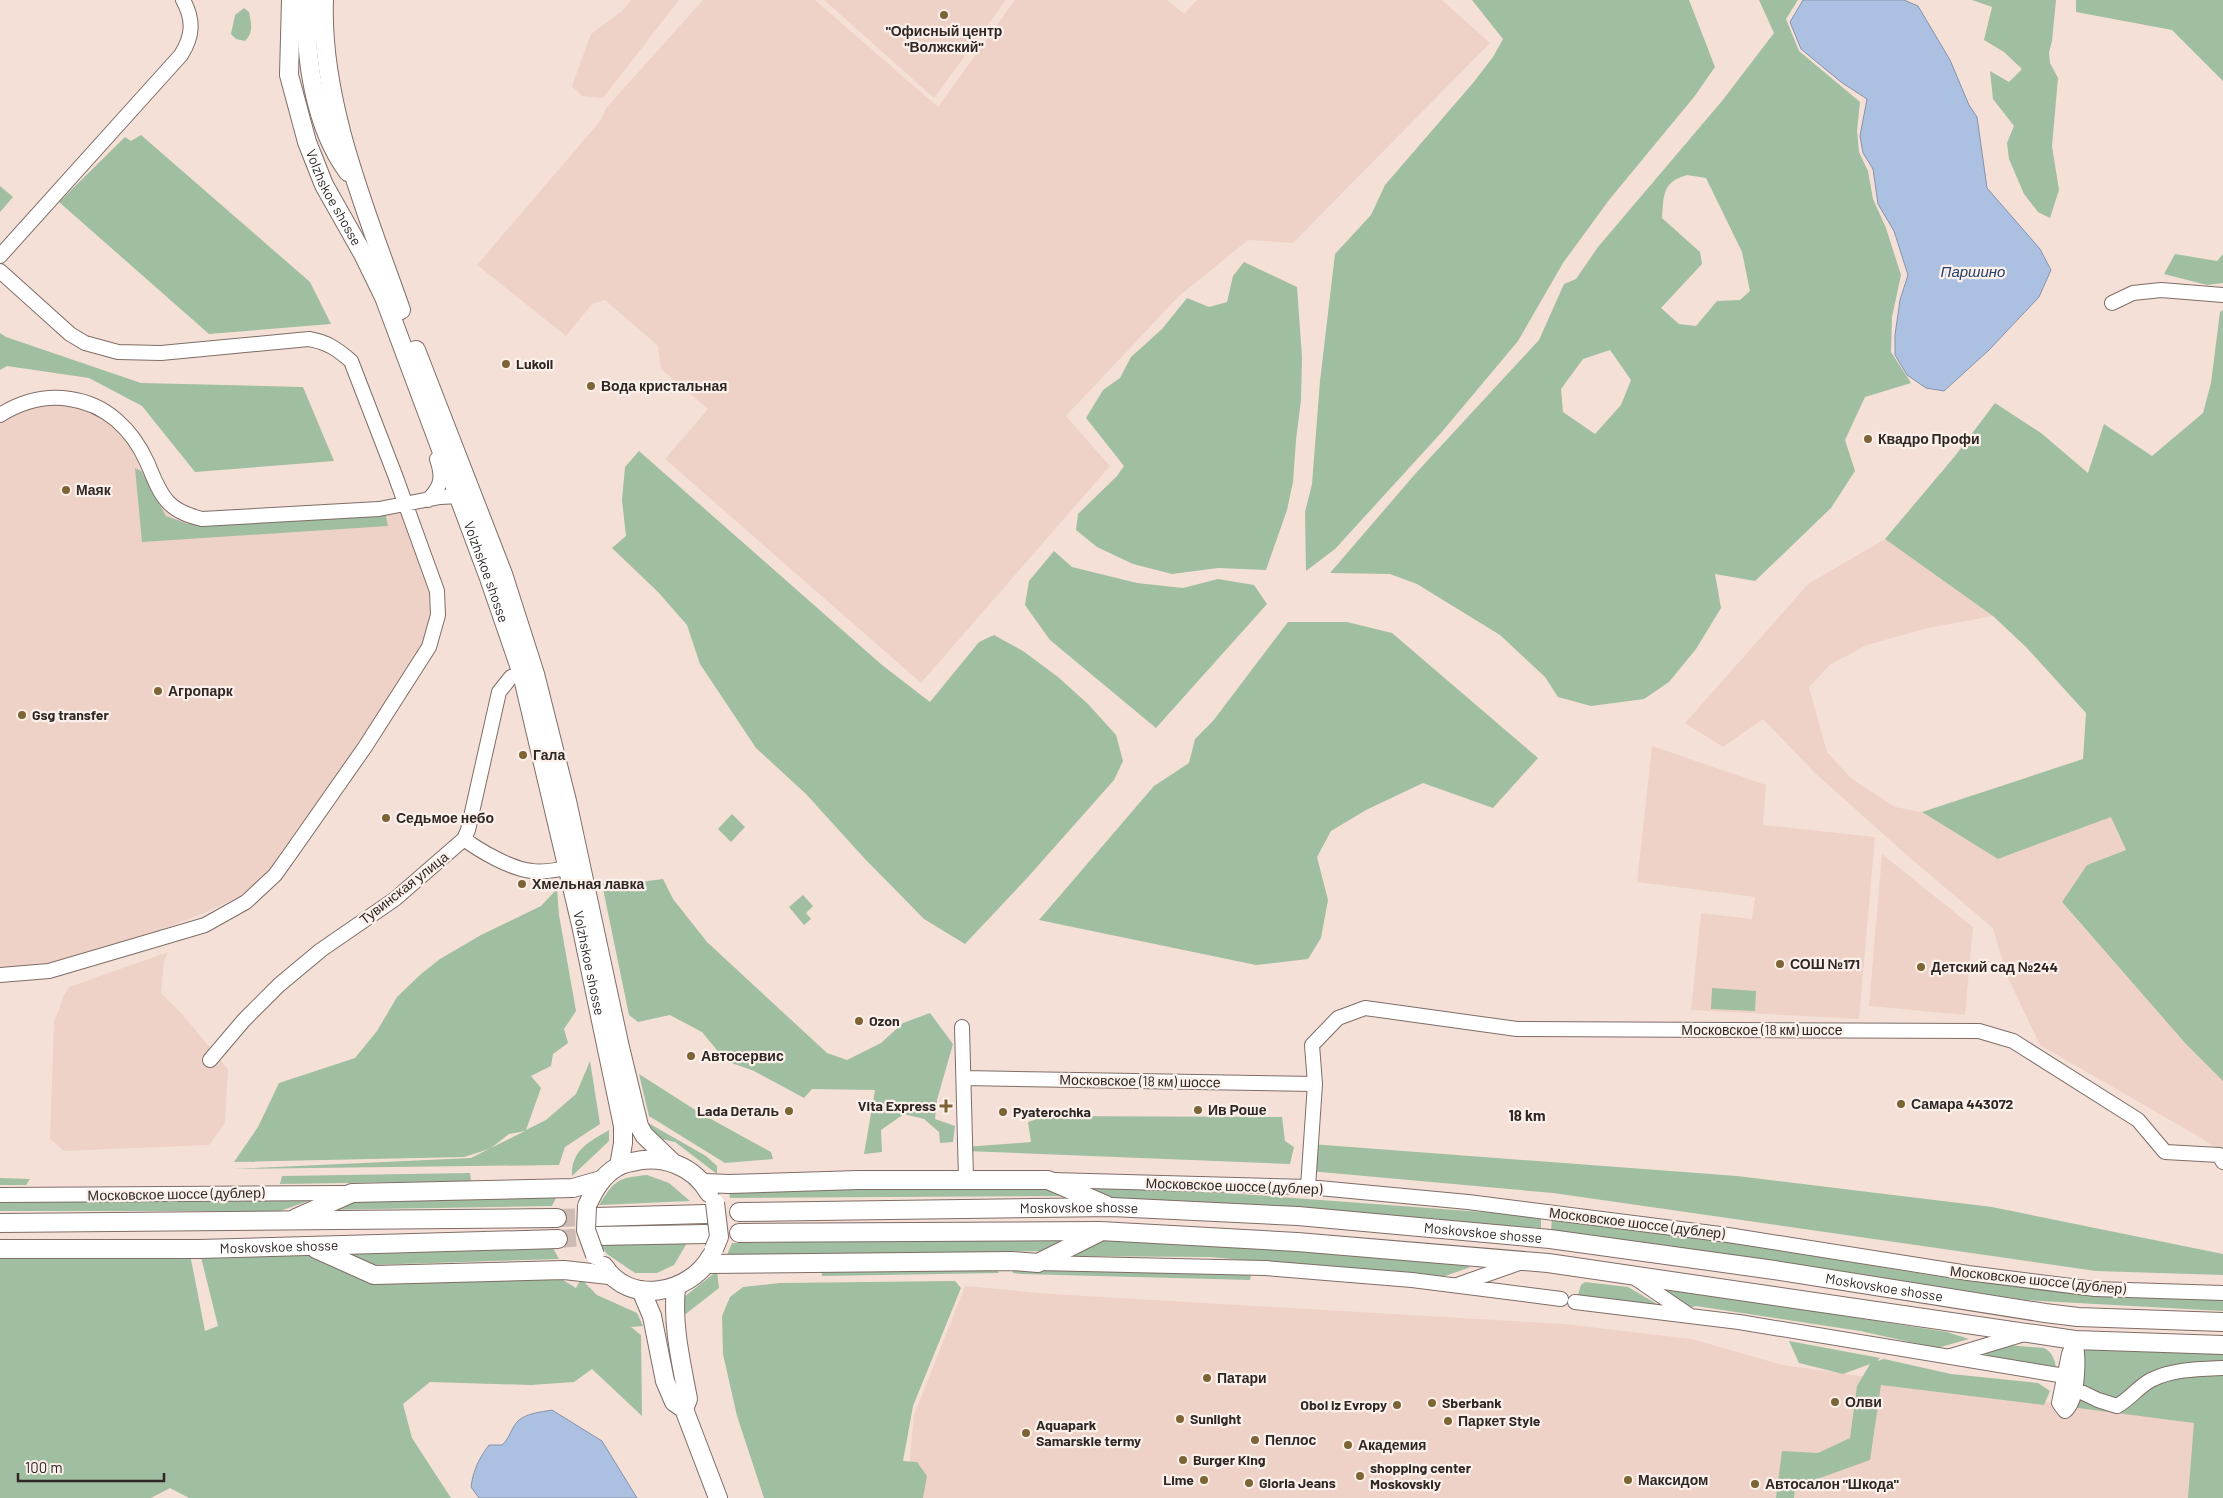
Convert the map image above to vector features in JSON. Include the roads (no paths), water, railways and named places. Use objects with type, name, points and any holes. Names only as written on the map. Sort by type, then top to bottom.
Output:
[{"type":"main road","points":[[282,0],[284,48],[289,75]]},
{"type":"main road","points":[[286,0],[289,75]]},
{"type":"main road","name":"Volzhskoe shosse","points":[[291,0],[289,75],[315,163],[334,206],[373,273],[428,417],[493,546],[535,674],[548,721],[638,1121],[644,1135],[671,1161]]},
{"type":"main road","points":[[308,0],[307,36],[316,98],[324,126],[334,150],[358,185]]},
{"type":"main road","name":"Volzhskoe shosse","points":[[324,0],[324,36],[335,108],[358,185],[457,472],[459,496],[522,674],[581,925],[623,1126],[623,1143],[618,1166]]},
{"type":"main road","points":[[597,1236],[710,1241],[719,1237],[704,1183],[694,1174],[671,1161],[646,1158],[618,1166],[602,1180],[593,1193],[592,1212],[586,1230],[595,1255],[609,1275],[624,1285],[641,1290],[658,1291],[676,1287],[693,1276],[706,1264],[710,1241]]},
{"type":"main road","points":[[704,1183],[966,1179],[1048,1180],[1112,1207]]},
{"type":"main road","points":[[288,1221],[352,1193],[573,1188],[602,1180]]},
{"type":"main road","name":"Moskovskoe shosse","points":[[739,1212],[1112,1207],[1298,1216],[1576,1242],[2078,1316],[2223,1322]]},
{"type":"main road","points":[[592,1212],[711,1208]]},
{"type":"main road","name":"Moskovskoe shosse","points":[[0,1223],[557,1218]]},
{"type":"main road","points":[[706,1264],[1012,1261],[1038,1263],[1100,1231]]},
{"type":"main road","name":"Moskovskoe shosse","points":[[739,1233],[1100,1231],[1297,1242],[1527,1261],[1628,1274],[2075,1340],[2223,1345]]},
{"type":"main road","name":"Moskovskoe shosse","points":[[0,1248],[189,1249],[558,1239]]},
{"type":"main road","points":[[1572,1267],[1576,1242]]},
{"type":"main road","points":[[310,1246],[374,1275],[564,1270],[609,1275]]},
{"type":"main road","points":[[676,1287],[675,1330],[688,1399],[684,1409]]},
{"type":"main road","points":[[641,1290],[652,1316],[665,1381],[674,1402],[684,1409],[718,1498]]},
{"type":"main road","points":[[2075,1340],[2078,1316]]},
{"type":"street","points":[[0,256],[181,55],[189,42],[192,28],[190,13],[183,0]]},
{"type":"street","points":[[0,272],[70,334],[85,343],[118,352],[161,352],[309,339],[322,341],[337,349],[350,361],[406,504],[437,591],[438,615],[429,647],[365,747],[275,875],[246,902],[205,924],[48,971],[0,975]]},
{"type":"street","points":[[2112,303],[2133,293],[2161,290],[2223,295]]},
{"type":"street","points":[[0,414],[47,397],[93,404],[110,414],[129,432],[145,458],[158,488],[169,504],[184,514],[202,519],[379,509],[459,496],[465,498],[470,504],[485,538],[493,546]]},
{"type":"street","points":[[428,417],[426,424],[428,434],[442,478],[436,492],[428,500]]},
{"type":"street","points":[[428,500],[448,505],[454,509],[472,532]]},
{"type":"street","points":[[522,674],[511,677],[499,692],[468,830],[464,839],[476,848],[525,870],[536,872],[567,868]]},
{"type":"street","name":"Тувинская улица","points":[[210,1060],[244,1020],[279,985],[321,950],[395,899],[464,839]]},
{"type":"street","name":"Московское (18 км) шоссе","points":[[1308,1187],[1316,1084],[1312,1045],[1338,1018],[1365,1008],[1517,1029],[1979,1031],[2012,1042],[2138,1120],[2165,1152],[2218,1155],[2223,1162]]},
{"type":"street","points":[[962,1027],[966,1179]]},
{"type":"street","name":"Московское (18 км) шоссе","points":[[964,1078],[1316,1084]]},
{"type":"street","name":"Московское шоссе (дублер)","points":[[1048,1180],[1308,1187],[1591,1217],[1728,1235],[1968,1273],[2095,1289],[2223,1293]]},
{"type":"street","name":"Московское шоссе (дублер)","points":[[0,1194],[352,1193]]},
{"type":"street","points":[[1454,1286],[1527,1261]]},
{"type":"street","points":[[1038,1263],[1265,1268],[1454,1286],[1790,1330],[2065,1376]]},
{"type":"street","points":[[1628,1274],[1691,1316]]},
{"type":"street","points":[[1948,1357],[2026,1334]]},
{"type":"street","points":[[2075,1340],[2078,1355],[2075,1389],[2070,1407],[2064,1411],[2059,1403],[2069,1354],[2075,1340]]},
{"type":"street","points":[[2075,1389],[2098,1400],[2117,1406],[2127,1401],[2150,1380],[2186,1369],[2223,1368]]},
{"type":"water","name":"Паршино","points":[[1803,0],[1904,0],[1918,6],[1950,60],[1969,105],[1977,117],[1987,188],[2040,249],[2051,270],[2039,297],[1989,350],[1944,391],[1926,388],[1907,375],[1895,355],[1895,335],[1900,300],[1908,275],[1894,231],[1878,204],[1873,169],[1863,153],[1860,136],[1867,99],[1841,82],[1801,49],[1790,22]]},
{"type":"water","points":[[552,1410],[602,1441],[637,1498],[479,1498],[471,1487],[472,1481],[477,1465],[489,1445],[502,1445],[521,1418],[534,1413]]},
{"type":"tunnel","points":[[557,1218],[596,1217]]},
{"type":"tunnel","points":[[558,1239],[597,1236]]},
{"type":"place","name":"\"Офисный центр \"Волжский\"","points":[[944,15]]},
{"type":"place","name":"Lukoil","points":[[506,364]]},
{"type":"place","name":"Вода кристальная","points":[[591,386]]},
{"type":"place","name":"Квадро Профи","points":[[1868,439]]},
{"type":"place","name":"Маяк","points":[[66,490]]},
{"type":"place","name":"Агропарк","points":[[158,691]]},
{"type":"place","name":"Gsg transfer","points":[[22,715]]},
{"type":"place","name":"Гала","points":[[523,755]]},
{"type":"place","name":"Седьмое небо","points":[[386,818]]},
{"type":"place","name":"Хмельная лавка","points":[[522,884]]},
{"type":"place","name":"СОШ №171","points":[[1780,964]]},
{"type":"place","name":"Детский сад №244","points":[[1921,967]]},
{"type":"place","name":"Ozon","points":[[859,1021]]},
{"type":"place","name":"Автосервис","points":[[691,1056]]},
{"type":"place","name":"Самара 443072","points":[[1901,1104]]},
{"type":"place","name":"Vita Express","points":[[946,1106]]},
{"type":"place","name":"Ив Роше","points":[[1198,1110]]},
{"type":"place","name":"Lada Dеталь","points":[[789,1111]]},
{"type":"place","name":"Pyaterochka","points":[[1003,1112]]},
{"type":"place","name":"Патари","points":[[1207,1378]]},
{"type":"place","name":"Олви","points":[[1835,1402]]},
{"type":"place","name":"Sberbank","points":[[1432,1403]]},
{"type":"place","name":"Oboi iz Evropy","points":[[1397,1405]]},
{"type":"place","name":"Sunlight","points":[[1180,1419]]},
{"type":"place","name":"Паркет Style","points":[[1448,1421]]},
{"type":"place","name":"Aquapark Samarskie termy","points":[[1026,1433]]},
{"type":"place","name":"Пеплос","points":[[1255,1440]]},
{"type":"place","name":"Академия","points":[[1348,1445]]},
{"type":"place","name":"Burger King","points":[[1183,1460]]},
{"type":"place","name":"shopping center Moskovskiy","points":[[1360,1476]]},
{"type":"place","name":"Lime","points":[[1204,1480]]},
{"type":"place","name":"Максидом","points":[[1628,1480]]},
{"type":"place","name":"Gloria Jeans","points":[[1249,1483]]},
{"type":"place","name":"Автосалон \"Шкода\"","points":[[1755,1484]]},
{"type":"district","name":"18 km","points":[[1527,1116]]}]
